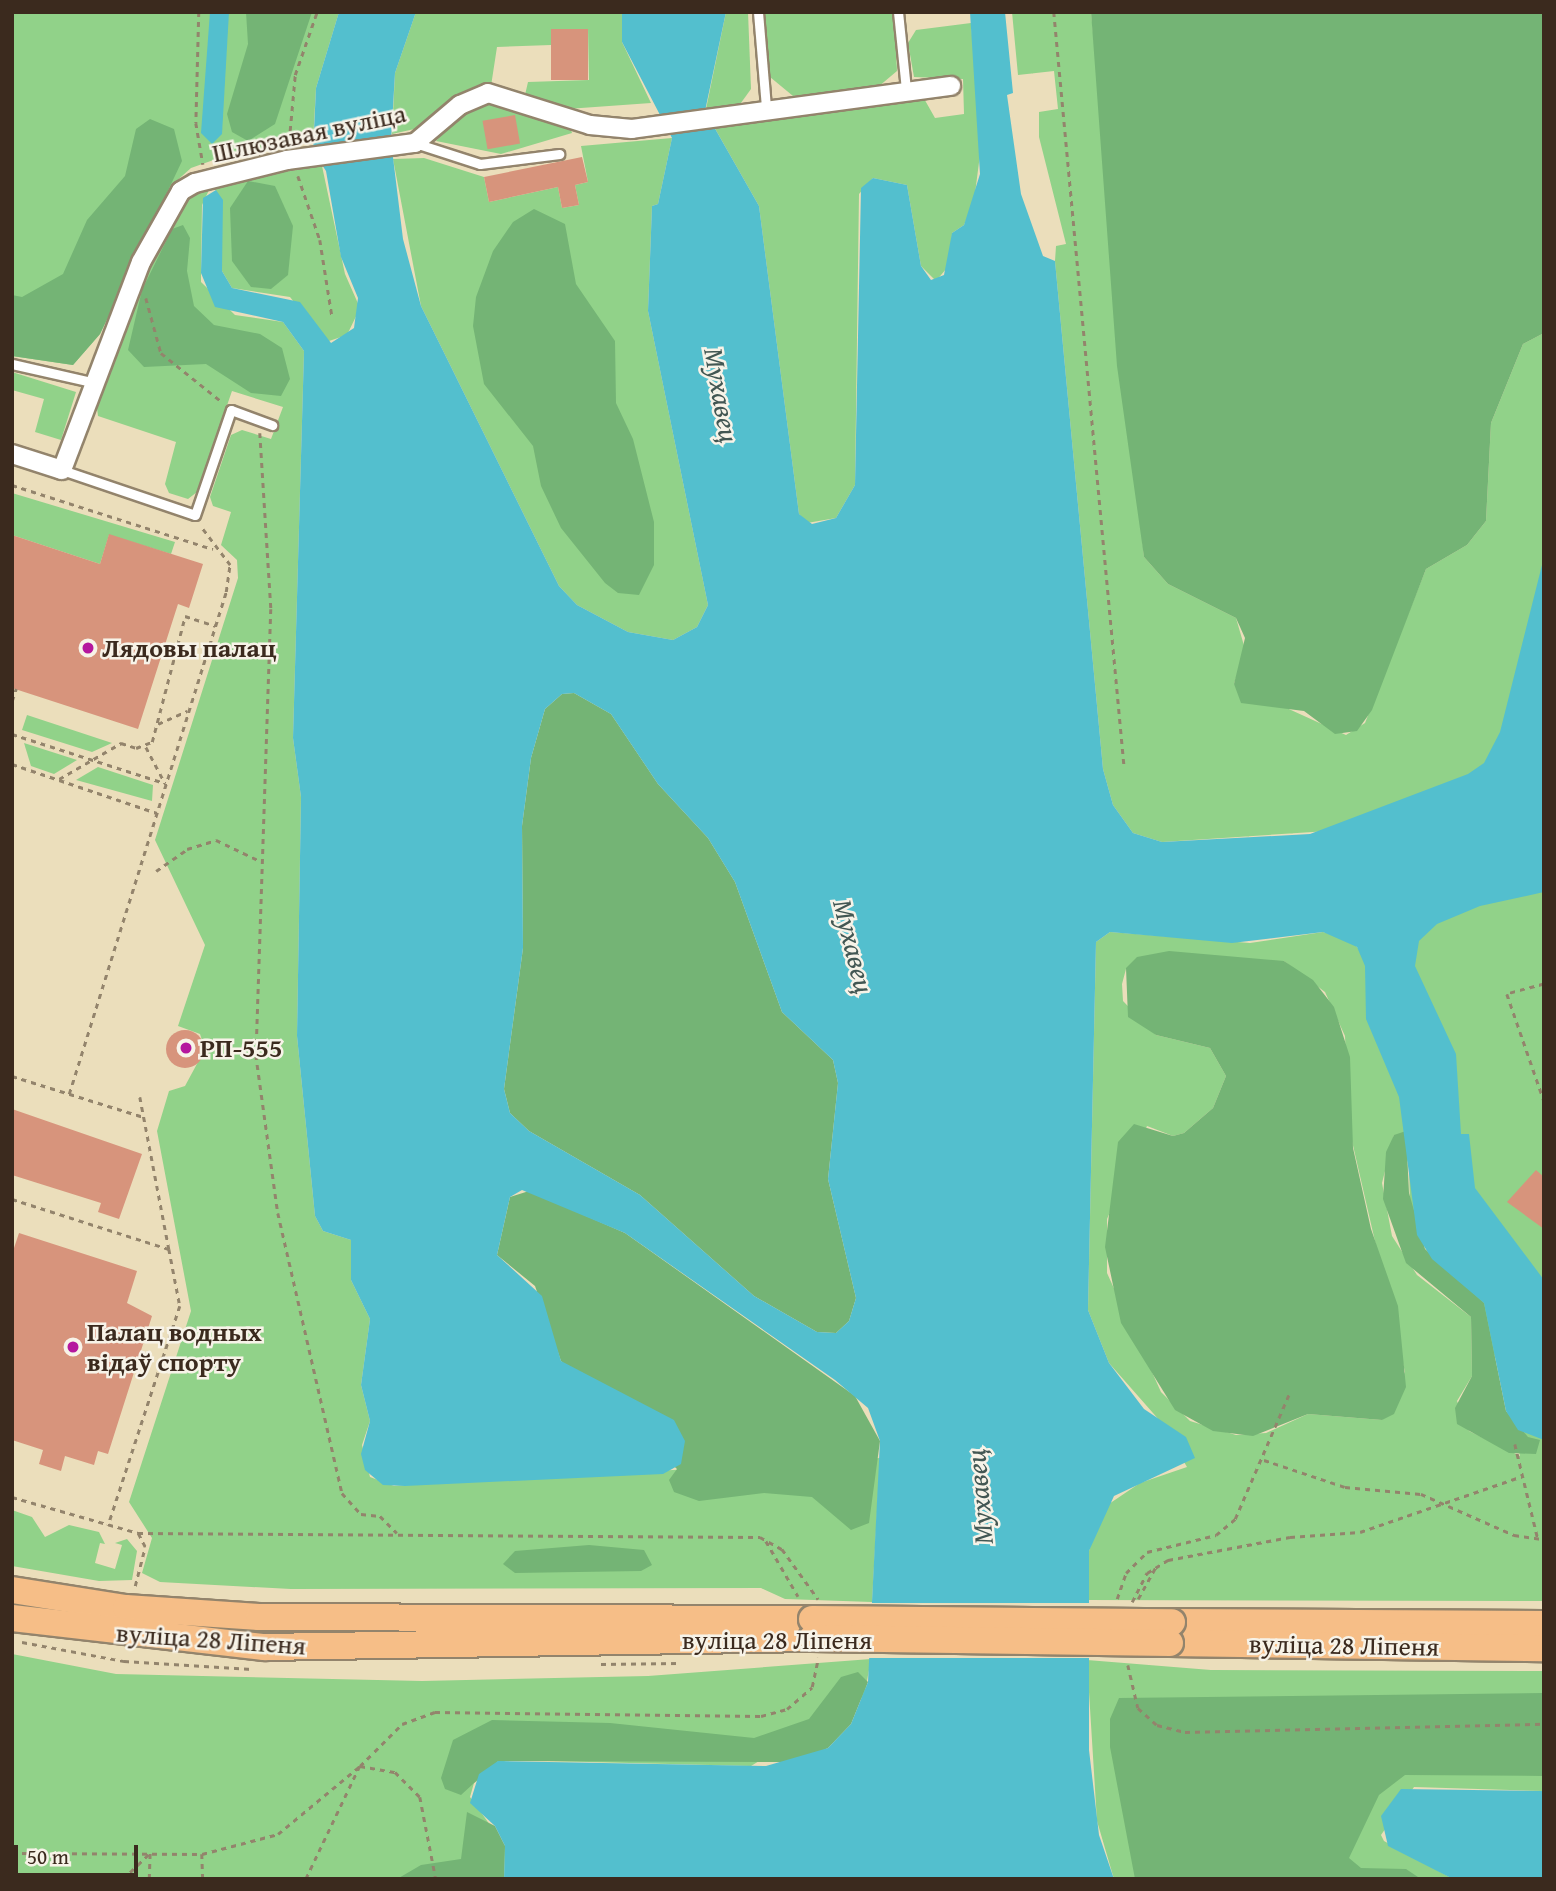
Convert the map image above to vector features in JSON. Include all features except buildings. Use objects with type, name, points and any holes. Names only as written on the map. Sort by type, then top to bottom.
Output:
[{"type":"main road","name":"вуліца 28 Ліпеня","points":[[12,1590],[126,1608],[259,1618],[812,1615],[1544,1648]]},
{"type":"main road","name":"вуліца 28 Ліпеня","points":[[12,1618],[264,1647],[812,1615]]},
{"type":"main road","name":"вуліца 28 Ліпеня","points":[[1171,1633],[1544,1624]]},
{"type":"street","name":"Шлюзавая вуліца","points":[[62,470],[92,382],[138,268],[181,191],[207,180],[287,160],[410,144],[460,105],[488,93],[590,125],[656,127],[765,108],[951,86]]},
{"type":"street","points":[[12,454],[62,470]]},
{"type":"lane","points":[[758,12],[765,108]]},
{"type":"lane","points":[[898,12],[906,90]]},
{"type":"lane","points":[[410,144],[480,164],[559,154]]},
{"type":"lane","points":[[12,364],[92,382]]},
{"type":"lane","points":[[62,470],[195,515],[232,410],[272,425]]},
{"type":"path","points":[[199,12],[196,123],[207,180]]},
{"type":"path","points":[[317,12],[295,75],[287,160],[307,189],[332,316]]},
{"type":"path","points":[[1054,12],[1124,764]]},
{"type":"path","points":[[138,268],[161,353],[232,410]]},
{"type":"path","points":[[257,419],[271,609],[256,1055],[278,1213],[342,1493],[361,1514],[380,1516],[397,1533]]},
{"type":"path","points":[[12,485],[213,549]]},
{"type":"path","points":[[69,1094],[215,627],[230,565],[213,549],[195,515]]},
{"type":"path","points":[[146,747],[158,724],[166,696],[161,690],[185,616],[215,627]]},
{"type":"path","points":[[12,701],[16,690]]},
{"type":"path","points":[[158,724],[188,711]]},
{"type":"path","points":[[12,734],[165,783]]},
{"type":"path","points":[[59,779],[121,743],[146,747]]},
{"type":"path","points":[[146,747],[165,783]]},
{"type":"path","points":[[12,764],[157,813]]},
{"type":"path","points":[[156,872],[187,849],[216,840],[261,862]]},
{"type":"path","points":[[1544,984],[1507,994],[1544,1101]]},
{"type":"path","points":[[12,1076],[144,1117]]},
{"type":"path","points":[[108,1526],[180,1306],[140,1097]]},
{"type":"path","points":[[12,1199],[169,1249]]},
{"type":"path","points":[[1116,1607],[1122,1580],[1140,1557],[1230,1525],[1263,1460],[1290,1391]]},
{"type":"path","points":[[1515,1444],[1538,1539]]},
{"type":"path","points":[[1263,1460],[1345,1487],[1442,1501],[1501,1530],[1544,1539]]},
{"type":"path","points":[[1158,1564],[1132,1610],[1138,1586],[1158,1564],[1271,1540],[1360,1532],[1442,1501],[1523,1476]]},
{"type":"path","points":[[12,1497],[138,1533],[699,1534],[766,1540],[782,1549],[812,1615]]},
{"type":"path","points":[[135,1590],[145,1547],[138,1533]]},
{"type":"path","points":[[766,1540],[812,1615]]},
{"type":"path","points":[[1129,1658],[1138,1708],[1157,1725],[1178,1731],[1544,1724]]},
{"type":"path","points":[[12,1853],[202,1854],[278,1834],[360,1766],[402,1724],[435,1712],[761,1716],[787,1709],[812,1687],[818,1664]]},
{"type":"path","points":[[306,1879],[360,1766]]},
{"type":"path","points":[[360,1766],[395,1772],[419,1797],[436,1879]]},
{"type":"path","points":[[122,1879],[150,1853]]},
{"type":"path","points":[[149,1879],[150,1853]]},
{"type":"path","points":[[202,1854],[202,1879]]},
{"type":"green space","points":[[12,12],[339,12],[316,88],[313,141],[222,157],[191,168],[172,185],[100,334],[73,365],[12,356]]},
{"type":"green space","points":[[246,12],[312,12],[275,124],[248,141],[232,132],[227,114],[248,44]]},
{"type":"green space","points":[[416,12],[622,12],[622,42],[651,103],[567,109],[525,95],[528,82],[589,80],[588,29],[551,29],[551,45],[497,47],[491,86],[419,128],[392,134],[395,73]]},
{"type":"green space","points":[[726,12],[748,12],[751,89],[738,107],[706,109]]},
{"type":"green space","points":[[762,12],[894,12],[897,71],[878,87],[793,96],[770,77]]},
{"type":"green space","points":[[1012,12],[1091,12],[1144,557],[1168,584],[1236,618],[1245,649],[1234,684],[1346,735],[1365,723],[1426,569],[1467,545],[1486,521],[1491,423],[1523,344],[1544,333],[1544,1601],[1087,1600],[1089,1551],[1103,1508],[1140,1483],[1187,1467],[1160,1421],[1109,1363],[1088,1310],[1096,942],[1110,932],[1250,943],[1323,932],[1351,940],[1361,952],[1328,831],[1162,842],[1133,833],[1113,805],[1103,769],[1055,261],[1056,246],[1066,244],[1039,137],[1039,112],[1058,109],[1054,71],[1018,75]],"holes":[[[1284,961],[1325,992],[1345,1036],[1349,1128],[1405,1372],[1382,1420],[1308,1414],[1266,1433],[1236,1435],[1190,1421],[1161,1392],[1107,1273],[1107,1219],[1147,1126],[1173,1136],[1184,1133],[1213,1108],[1226,1076],[1210,1048],[1156,1035],[1123,1001],[1122,984],[1126,969]],[[1394,1135],[1409,1164],[1410,1208],[1500,1365],[1520,1456],[1469,1431],[1457,1401],[1472,1376],[1471,1317],[1417,1275],[1392,1236],[1382,1183]]]},
{"type":"green space","points":[[1091,12],[1544,12],[1544,333],[1523,344],[1491,423],[1486,521],[1467,545],[1426,569],[1372,710],[1357,731],[1335,734],[1304,711],[1241,703],[1234,684],[1245,638],[1236,618],[1168,584],[1144,557],[1117,366]]},
{"type":"green space","points":[[971,23],[981,147],[974,201],[964,225],[952,233],[951,263],[936,281],[921,266],[907,185],[873,178],[859,194],[855,485],[836,518],[807,523],[799,514],[759,206],[713,125],[922,95],[935,118],[964,114],[963,79],[914,77],[908,43],[916,30]]},
{"type":"green space","points":[[484,100],[570,127],[572,133],[501,154],[436,141],[461,112]]},
{"type":"green space","points":[[150,119],[174,129],[182,161],[100,334],[73,365],[12,356],[12,295],[22,297],[63,274],[87,220],[125,176],[136,129]]},
{"type":"green space","points":[[672,138],[658,204],[652,206],[648,311],[708,605],[697,627],[673,640],[628,632],[577,605],[559,586],[421,306],[393,159],[424,158],[484,177],[489,202],[558,187],[562,208],[579,205],[575,185],[588,182],[581,146]]},
{"type":"green space","points":[[322,166],[345,274],[360,308],[347,335],[326,342],[290,297],[232,288],[222,271],[216,190],[209,190],[202,205],[201,282],[235,315],[283,322],[304,351],[293,738],[301,797],[297,1036],[315,1216],[323,1231],[351,1240],[351,1280],[370,1319],[361,1385],[370,1421],[362,1445],[370,1477],[394,1486],[880,1458],[872,1602],[785,1599],[761,1588],[291,1589],[160,1582],[142,1573],[152,1538],[129,1502],[191,1311],[157,1131],[169,1091],[185,1086],[205,1049],[200,1034],[178,1026],[205,945],[155,840],[238,578],[237,560],[221,545],[231,512],[213,506],[210,497],[231,435],[242,430],[271,439],[283,407],[232,391],[197,492],[188,499],[169,493],[165,484],[176,442],[98,416],[96,401],[144,272],[184,199],[212,183]]},
{"type":"green space","points":[[248,181],[275,186],[293,226],[288,275],[271,289],[251,287],[232,261],[230,208]]},
{"type":"green space","points":[[534,209],[565,224],[576,284],[615,341],[616,403],[633,439],[654,522],[654,565],[639,595],[618,593],[605,583],[561,528],[541,486],[533,446],[484,384],[473,326],[476,297],[493,251],[513,222]]},
{"type":"green space","points":[[183,225],[190,238],[187,271],[194,306],[214,325],[260,334],[282,348],[290,379],[281,396],[251,393],[206,364],[144,367],[128,350],[142,290],[172,229]]},
{"type":"green space","points":[[12,372],[76,392],[61,440],[35,432],[44,399],[12,390]]},
{"type":"green space","points":[[12,493],[175,542],[171,554],[109,535],[100,564],[12,535]]},
{"type":"green space","points":[[574,693],[611,714],[658,784],[708,838],[735,882],[782,1012],[833,1060],[838,1083],[828,1179],[856,1298],[849,1321],[836,1333],[817,1332],[754,1296],[640,1195],[529,1131],[510,1113],[504,1089],[523,948],[522,826],[531,758],[545,709],[562,694]]},
{"type":"green space","points":[[27,715],[112,743],[92,752],[22,730]]},
{"type":"green space","points":[[24,743],[77,760],[54,774],[31,766]]},
{"type":"green space","points":[[98,767],[153,785],[152,801],[76,780]]},
{"type":"green space","points":[[1169,951],[1284,961],[1313,980],[1334,1007],[1350,1057],[1353,1148],[1371,1229],[1398,1306],[1406,1387],[1394,1414],[1382,1420],[1308,1414],[1253,1436],[1213,1431],[1175,1410],[1121,1323],[1105,1247],[1118,1142],[1134,1124],[1173,1136],[1184,1133],[1213,1108],[1226,1076],[1210,1048],[1156,1035],[1128,1017],[1126,968],[1137,957]]},
{"type":"green space","points":[[1406,1131],[1409,1193],[1425,1249],[1484,1303],[1506,1411],[1528,1437],[1540,1440],[1536,1454],[1509,1453],[1457,1424],[1455,1408],[1472,1376],[1471,1317],[1406,1263],[1383,1199],[1386,1152],[1394,1135]]},
{"type":"green space","points":[[529,1191],[625,1233],[855,1396],[880,1441],[869,1523],[851,1530],[812,1497],[764,1493],[699,1501],[674,1492],[669,1480],[677,1469],[561,1361],[535,1286],[497,1255],[510,1197]]},
{"type":"green space","points":[[12,1510],[32,1517],[45,1537],[69,1525],[99,1532],[105,1544],[100,1543],[95,1563],[115,1569],[122,1545],[115,1543],[127,1539],[137,1551],[132,1580],[99,1581],[12,1566]]},
{"type":"green space","points":[[589,1545],[644,1550],[652,1565],[641,1571],[515,1573],[503,1564],[515,1551]]},
{"type":"green space","points":[[12,1654],[116,1674],[422,1681],[648,1676],[871,1659],[864,1697],[751,1766],[507,1760],[474,1783],[470,1797],[505,1846],[504,1879],[12,1879]]},
{"type":"green space","points":[[1087,1660],[1211,1670],[1544,1671],[1544,1791],[1414,1787],[1381,1835],[1384,1841],[1453,1879],[1114,1879],[1097,1821]]},
{"type":"green space","points":[[858,1672],[868,1682],[851,1724],[828,1748],[797,1762],[498,1761],[461,1795],[445,1789],[441,1778],[453,1740],[492,1720],[610,1723],[754,1738],[809,1719],[841,1677]]},
{"type":"green space","points":[[1544,1693],[1544,1776],[1405,1775],[1379,1795],[1349,1858],[1361,1868],[1406,1869],[1421,1879],[1135,1879],[1110,1747],[1110,1719],[1119,1698]]},
{"type":"green space","points":[[467,1812],[495,1826],[505,1846],[504,1879],[397,1879],[421,1865],[461,1859]]},
{"type":"water","points":[[210,12],[229,12],[222,134],[212,144],[201,133]]},
{"type":"water","name":"Мухавец","points":[[339,12],[416,12],[395,73],[391,141],[403,239],[421,306],[559,586],[577,605],[628,632],[673,640],[697,627],[708,605],[648,311],[652,206],[658,204],[672,138],[622,42],[622,12],[726,12],[705,111],[759,206],[799,514],[812,524],[836,518],[855,485],[861,188],[873,178],[907,185],[921,266],[931,280],[944,275],[952,233],[964,225],[980,174],[970,12],[1005,12],[1013,93],[1007,95],[1021,194],[1043,256],[1055,261],[1103,769],[1113,805],[1133,833],[1162,842],[1310,834],[1468,774],[1484,763],[1500,732],[1544,557],[1544,892],[1480,906],[1437,924],[1419,941],[1415,966],[1456,1054],[1461,1134],[1469,1134],[1475,1188],[1544,1280],[1544,1440],[1518,1430],[1506,1411],[1484,1303],[1432,1259],[1417,1235],[1399,1097],[1366,1019],[1365,966],[1357,947],[1323,932],[1232,943],[1110,932],[1096,942],[1088,1310],[1109,1363],[1144,1409],[1186,1437],[1195,1458],[1114,1496],[1089,1551],[1089,1750],[1099,1835],[1114,1879],[504,1879],[505,1846],[495,1826],[470,1803],[479,1774],[498,1761],[766,1766],[828,1748],[851,1724],[868,1682],[880,1441],[868,1408],[835,1380],[625,1233],[522,1190],[510,1197],[497,1255],[542,1296],[561,1361],[674,1420],[685,1441],[681,1464],[663,1474],[405,1486],[383,1485],[365,1470],[361,1454],[370,1421],[361,1385],[370,1319],[351,1280],[351,1240],[323,1231],[315,1216],[297,1036],[301,797],[293,738],[304,351],[283,322],[215,307],[201,273],[203,198],[216,190],[223,200],[222,271],[232,288],[300,302],[331,343],[354,328],[358,298],[341,257],[326,171],[313,151],[316,88]],"holes":[[[574,693],[611,714],[658,784],[708,838],[735,882],[782,1012],[833,1060],[838,1083],[828,1179],[856,1298],[849,1321],[836,1333],[817,1332],[754,1296],[640,1195],[529,1131],[510,1113],[504,1089],[523,948],[522,826],[531,758],[545,709],[562,694]]]},
{"type":"water","points":[[1401,1789],[1544,1791],[1544,1879],[1453,1879],[1388,1846],[1381,1816]]},
{"type":"pier","points":[[869,1603],[1091,1603],[1091,1658],[869,1658]]},
{"type":"place","name":"Лядовы палац","points":[[88,648]]},
{"type":"place","name":"РП-555","points":[[186,1048]]},
{"type":"place","name":"Палац водных відаў спорту","points":[[73,1347]]}]
